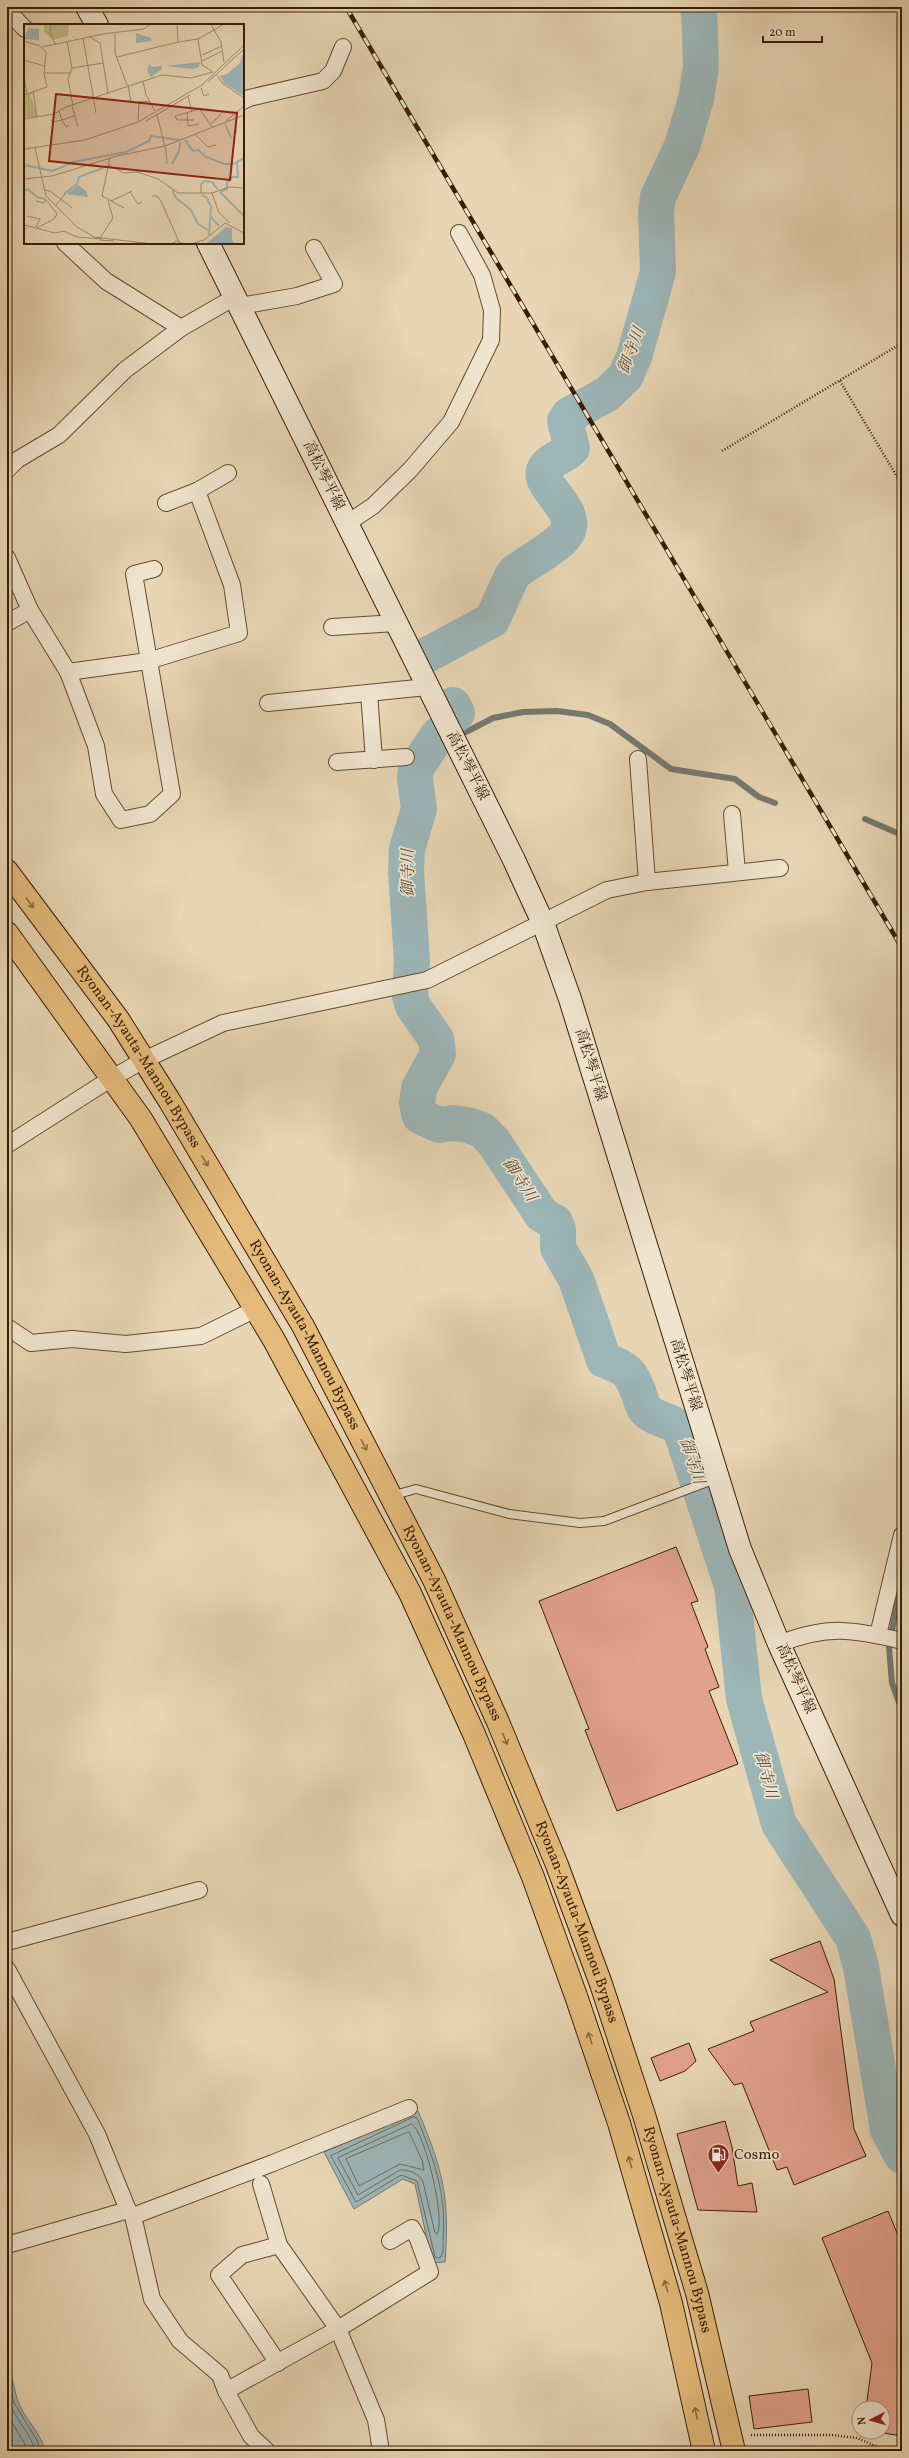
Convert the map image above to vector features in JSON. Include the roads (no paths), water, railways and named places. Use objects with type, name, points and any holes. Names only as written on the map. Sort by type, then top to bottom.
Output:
[{"type":"highway","name":"Ryonan-Ayauta-Mannou Bypass","points":[[7,871],[118,1019],[144,1060],[303,1326],[434,1580],[498,1722],[557,1865],[601,1984],[644,2115],[697,2293],[733,2444]]},
{"type":"highway","name":"Ryonan-Ayauta-Mannou Bypass","points":[[7,933],[141,1119],[256,1309],[410,1593],[474,1734],[533,1877],[619,2123],[671,2303],[704,2451]]},
{"type":"main road","points":[[87,7],[96,24]]},
{"type":"main road","name":"高松琴平線","points":[[209,244],[346,524],[514,860],[543,923],[570,999],[711,1480],[779,1644],[902,1915]]},
{"type":"street","points":[[7,10],[24,28]]},
{"type":"street","points":[[244,100],[249,98],[323,82],[333,70],[343,48]]},
{"type":"street","points":[[346,524],[373,506],[410,470],[451,422],[491,340],[492,310],[484,282],[459,234]]},
{"type":"street","points":[[66,244],[106,281],[181,328]]},
{"type":"street","points":[[7,470],[17,460],[60,435],[125,370],[181,328],[238,302],[297,296],[334,284],[314,248]]},
{"type":"street","points":[[166,503],[197,491],[228,473]]},
{"type":"street","points":[[68,672],[148,661],[240,633],[232,585],[197,491]]},
{"type":"street","points":[[7,558],[30,610],[68,672],[96,746],[104,794],[121,820],[150,814],[172,794],[134,574],[154,569]]},
{"type":"street","points":[[7,623],[30,610]]},
{"type":"street","points":[[332,627],[396,623]]},
{"type":"street","points":[[268,703],[428,687]]},
{"type":"street","points":[[369,693],[374,760]]},
{"type":"street","points":[[338,762],[406,756]]},
{"type":"street","points":[[638,759],[647,882]]},
{"type":"street","points":[[732,814],[737,872]]},
{"type":"street","points":[[7,1145],[112,1078],[144,1060],[223,1023],[427,980],[607,890],[647,882],[780,868]]},
{"type":"street","points":[[7,1327],[31,1343],[72,1339],[126,1344],[201,1336],[256,1309]]},
{"type":"street","points":[[779,1644],[803,1634],[830,1630],[856,1630],[890,1638],[902,1535]]},
{"type":"street","points":[[7,1942],[199,1890]]},
{"type":"street","points":[[7,1969],[97,2134],[130,2213],[152,2299],[180,2341],[220,2375],[226,2391],[251,2436],[267,2451]]},
{"type":"street","points":[[7,2245],[130,2213],[273,2163],[409,2108]]},
{"type":"street","points":[[261,2184],[279,2245],[338,2329],[376,2420],[381,2451]]},
{"type":"street","points":[[226,2391],[338,2329],[430,2272],[418,2239],[412,2228],[390,2241]]},
{"type":"street","points":[[278,2363],[219,2275],[242,2255],[279,2245]]},
{"type":"lane","points":[[390,1497],[416,1489],[509,1514],[580,1523],[604,1521],[711,1480]]},
{"type":"water","points":[[418,2111],[427,2132],[443,2185],[446,2220],[445,2262],[432,2263],[415,2184],[403,2179],[354,2209],[324,2152]]},
{"type":"water","points":[[7,2367],[19,2404],[25,2416],[37,2432],[45,2451],[7,2451]]},
{"type":"waterway","name":"御寺川","points":[[427,655],[492,620],[515,572],[558,543],[569,529],[569,520],[566,511],[544,478],[544,471],[552,461],[565,454],[572,448],[565,421],[569,415],[607,394],[625,377],[634,357],[658,272],[656,211],[658,197],[682,146],[696,99],[701,67],[699,7]]},
{"type":"waterway","name":"御寺川","points":[[453,705],[457,713],[455,715]]},
{"type":"waterway","points":[[457,713],[466,732],[493,718],[523,712],[557,711],[588,715],[610,724],[671,769],[735,779],[759,797],[775,803]]},
{"type":"waterway","name":"御寺川","points":[[438,735],[416,768],[415,779],[419,809],[407,849],[406,871],[412,961],[410,996],[413,1006],[436,1039],[438,1054],[419,1088],[417,1103],[420,1116],[439,1125],[453,1123],[468,1125],[482,1130],[493,1141],[542,1215],[555,1222],[558,1230],[558,1248],[576,1279],[604,1360],[627,1372],[633,1380],[642,1404],[649,1413],[673,1424],[681,1431],[732,1586],[744,1699],[779,1824],[853,1938],[861,1967],[888,2130],[902,2156]]},
{"type":"waterway","points":[[865,819],[902,835]]},
{"type":"waterway","points":[[902,1576],[889,1647],[892,1683],[902,1711]]},
{"type":"railway","points":[[346,7],[902,948]]},
{"type":"place","name":"Cosmo","points":[[718,2174]]}]
